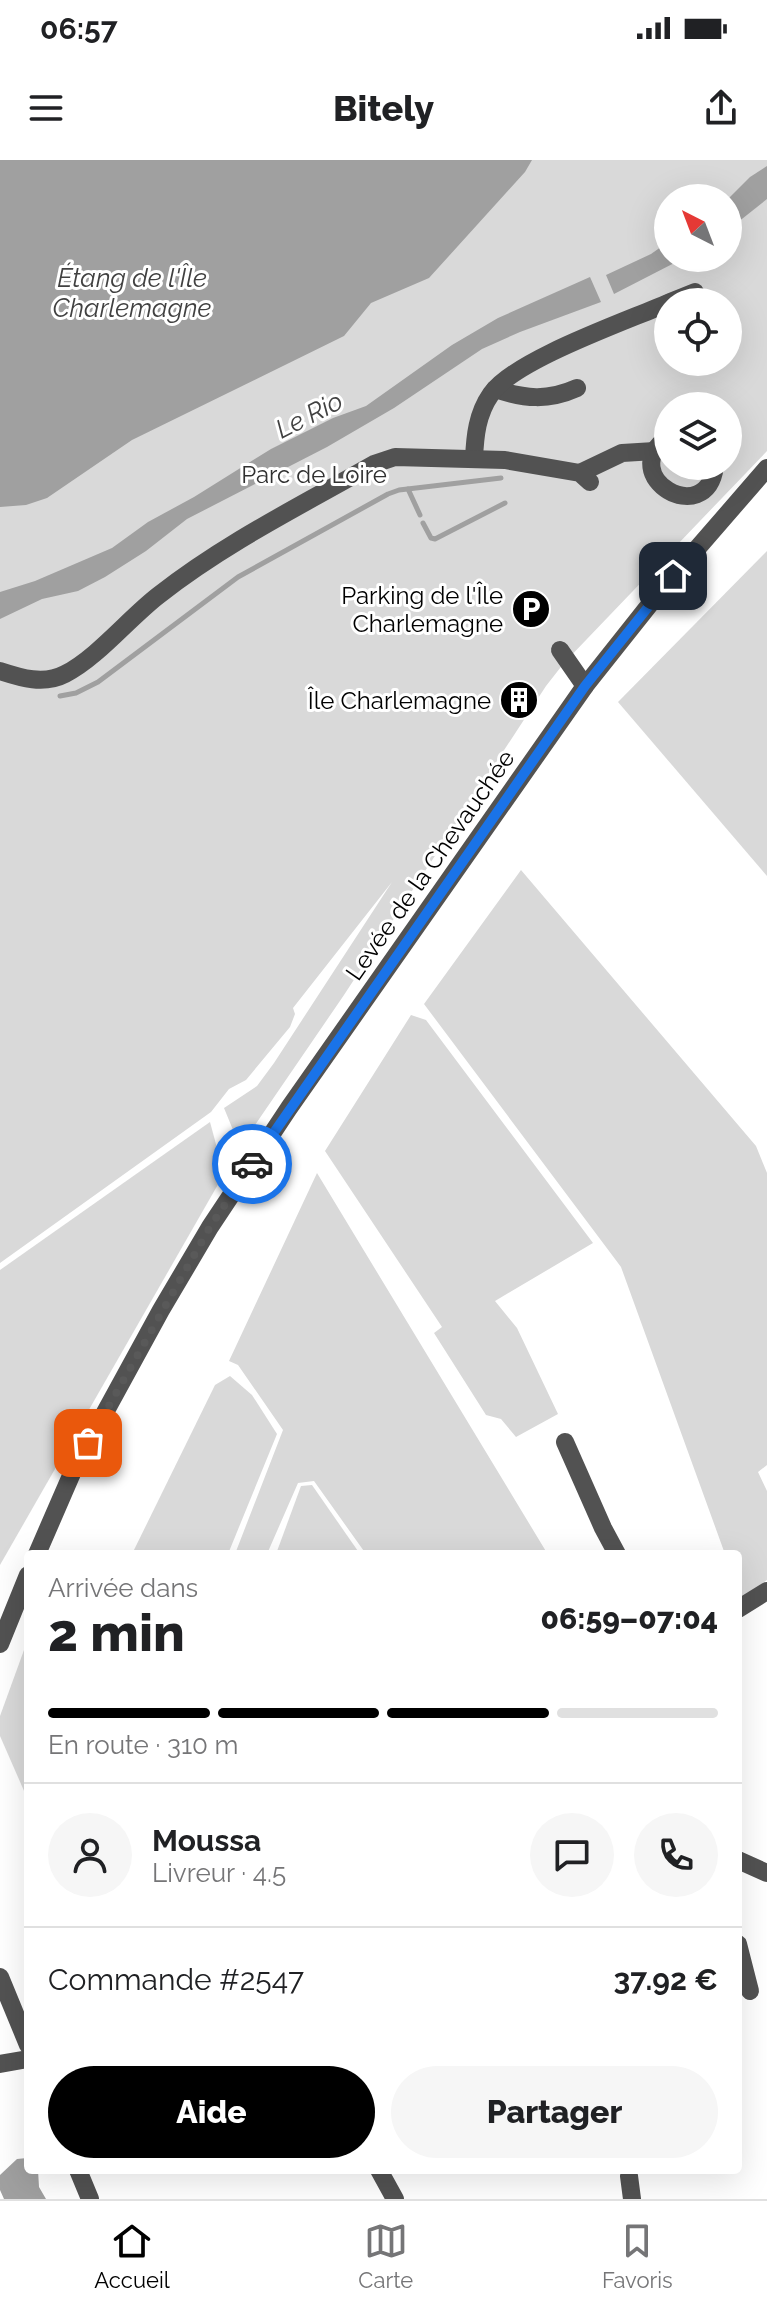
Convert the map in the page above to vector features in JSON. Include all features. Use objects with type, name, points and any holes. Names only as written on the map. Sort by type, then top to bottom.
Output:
[{"type":"street","points":[[474,459],[475,429],[495,389],[504,379],[526,365],[654,309]]},
{"type":"street","points":[[495,389],[542,399],[577,388]]},
{"type":"street","points":[[0,671],[26,680],[64,675],[158,595],[209,558],[374,464],[395,457],[505,460],[585,478],[622,453],[654,446]]},
{"type":"street","name":"Levée de la Chevauchée","points":[[39,1550],[73,1471],[154,1323],[210,1227],[289,1108],[585,686],[662,589],[767,468]]},
{"type":"street","points":[[657,480],[674,495],[695,495],[711,480]]},
{"type":"street","points":[[560,650],[585,686]]},
{"type":"street","points":[[565,1442],[615,1550]]},
{"type":"street","points":[[0,1644],[8,1605],[24,1581]]},
{"type":"street","points":[[742,1607],[767,1591]]},
{"type":"street","points":[[742,1862],[767,1873]]},
{"type":"street","points":[[742,1960],[750,1991]]},
{"type":"street","points":[[0,1977],[24,2035]]},
{"type":"street","points":[[0,2064],[24,2060]]},
{"type":"street","points":[[80,2174],[90,2199]]},
{"type":"street","points":[[381,2174],[395,2199]]},
{"type":"street","points":[[629,2176],[632,2199]]},
{"type":"green space","name":"Parc de Loire","points":[[0,160],[767,160],[767,451],[742,477],[742,392],[654,392],[654,480],[739,480],[564,663],[546,686],[344,995],[240,1147],[224,1108],[257,1086],[392,882],[293,1008],[295,1014],[290,1027],[246,1080],[229,1089],[211,1112],[0,1263]]},
{"type":"green space","points":[[767,551],[767,876],[618,702]]},
{"type":"green space","points":[[521,870],[756,1146],[767,1173],[767,1465],[758,1472],[767,1491],[767,1580],[742,1597],[742,1550],[724,1550],[621,1267],[424,1004]]},
{"type":"green space","points":[[411,1015],[426,1020],[593,1243],[495,1301],[517,1328],[558,1414],[516,1437],[501,1419],[486,1415],[434,1333],[442,1327],[325,1151]]},
{"type":"green space","points":[[210,1122],[224,1174],[0,1565],[0,1270]]},
{"type":"green space","points":[[317,1173],[545,1550],[363,1550],[314,1481],[298,1483],[269,1550],[237,1550],[283,1430],[238,1365],[229,1361]]},
{"type":"green space","points":[[230,1376],[252,1395],[277,1434],[230,1550],[134,1550],[215,1385]]},
{"type":"green space","points":[[312,1485],[357,1550],[277,1550],[301,1486]]},
{"type":"green space","points":[[24,1650],[24,1791],[0,1736],[0,1716]]},
{"type":"water","name":"Étang de l'Île Charlemagne","points":[[0,160],[532,160],[525,172],[429,278],[371,303],[344,336],[132,440],[47,498],[26,505],[0,507]]},
{"type":"water","points":[[767,166],[767,199],[742,219],[742,185]]},
{"type":"water","points":[[654,252],[654,272],[657,272],[614,294],[606,275]]},
{"type":"water","points":[[590,277],[601,302],[482,349],[394,408],[327,447],[187,519],[146,551],[105,577],[78,591],[42,599],[0,619],[0,592],[35,581],[112,548],[148,522],[271,449],[333,418],[366,406],[452,345],[498,318]]},
{"type":"water","points":[[24,2158],[24,2174],[38,2174],[39,2187],[46,2199],[4,2199],[0,2190],[0,2175],[17,2159]]},
{"type":"waterway","points":[[60,696],[76,693],[98,682],[238,577],[388,494],[399,490],[501,478]]},
{"type":"waterway","points":[[408,489],[420,515]]},
{"type":"waterway","points":[[423,523],[431,538],[435,539],[505,503]]},
{"type":"way so far","points":[[88,1443],[161,1310],[252,1164]]},
{"type":"place","name":"Parking de l'Île Charlemagne","points":[[531,609]]},
{"type":"place","name":"Île Charlemagne","points":[[519,700]]},
{"type":"route","points":[[252,1164],[585,686],[673,576]]},
{"type":"water label","name":"Le Rio","points":[[309,415]]}]
